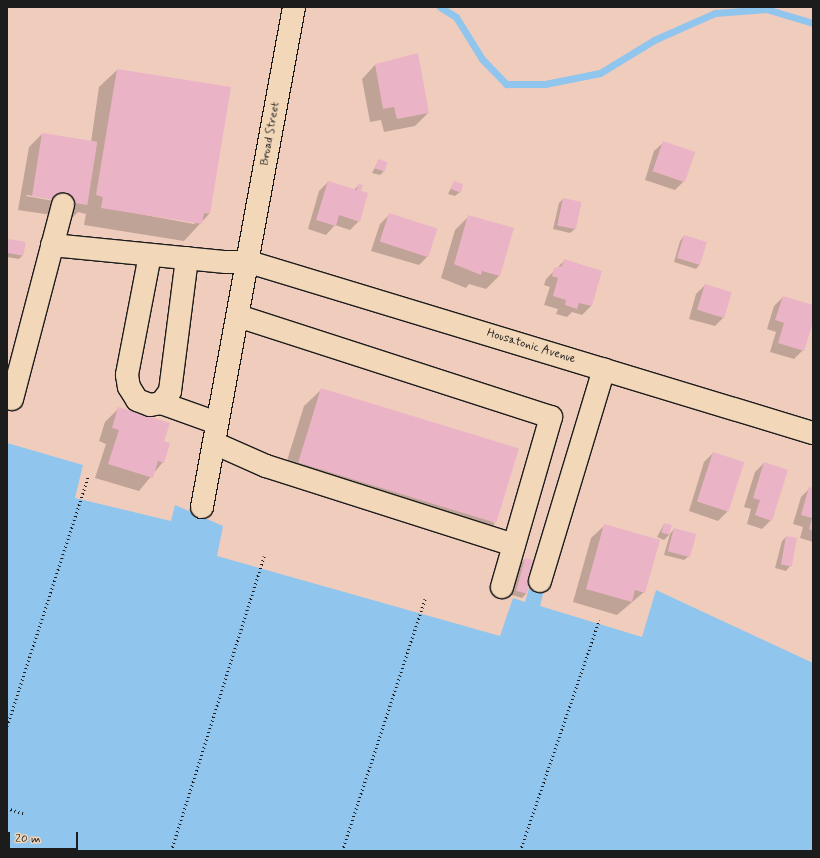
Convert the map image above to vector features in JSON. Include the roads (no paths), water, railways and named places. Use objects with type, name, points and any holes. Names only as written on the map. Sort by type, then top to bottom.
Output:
[{"type":"street","name":"Broad Street","points":[[202,506],[249,262],[294,7]]},
{"type":"street","points":[[12,399],[62,205]]},
{"type":"street","name":"Housatonic Avenue","points":[[52,245],[150,255],[249,262],[813,432]]},
{"type":"street","points":[[150,255],[127,375],[129,387],[137,400],[150,405],[161,403],[216,433],[266,466],[514,545]]},
{"type":"street","points":[[161,403],[170,391],[187,258]]},
{"type":"street","points":[[238,316],[551,417],[502,587]]},
{"type":"street","points":[[540,581],[604,369]]},
{"type":"water","points":[[7,443],[83,465],[75,498],[171,521],[175,505],[223,526],[217,556],[500,636],[513,598],[525,602],[532,579],[546,582],[540,606],[642,637],[656,590],[813,663],[813,851],[7,851]]},
{"type":"waterway","points":[[440,7],[456,17],[482,59],[506,84],[545,84],[600,73],[654,40],[715,13],[766,9],[813,23]]}]
